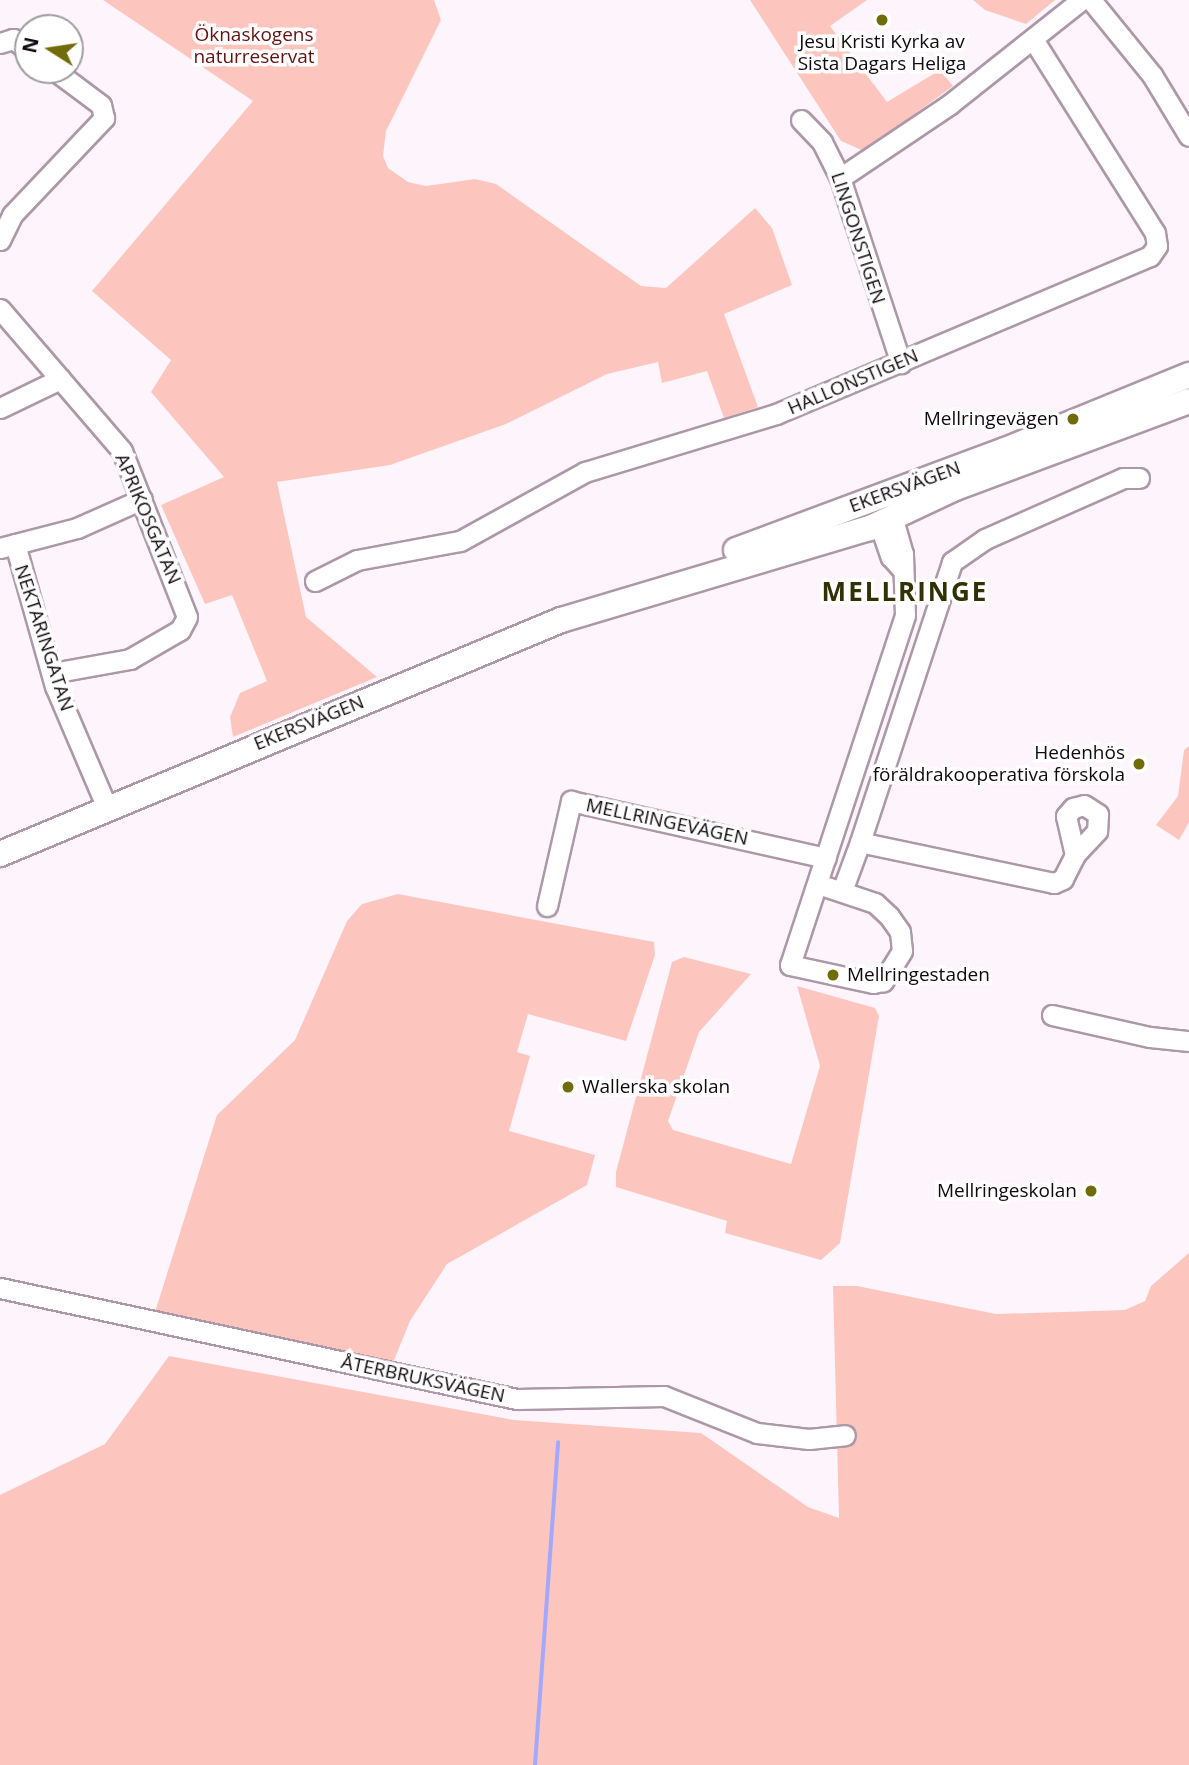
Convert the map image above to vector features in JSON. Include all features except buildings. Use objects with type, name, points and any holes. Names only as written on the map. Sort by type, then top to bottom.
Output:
[{"type":"main road","name":"EKERSVÄGEN","points":[[882,508],[1189,375]]},
{"type":"main road","name":"EKERSVÄGEN","points":[[0,854],[561,620],[1189,401]]},
{"type":"street","points":[[840,178],[950,104],[1081,0]]},
{"type":"street","points":[[1091,0],[1152,75],[1189,136]]},
{"type":"street","name":"HALLONSTIGEN","points":[[315,581],[357,560],[460,541],[585,472],[764,418],[901,363],[1150,256],[1157,246],[1155,233],[1033,39]]},
{"type":"street","points":[[0,240],[12,215],[104,118],[101,105],[73,84]]},
{"type":"street","name":"LINGONSTIGEN","points":[[802,120],[822,142],[840,178],[901,363]]},
{"type":"street","name":"APRIKOSGATAN","points":[[0,309],[122,452],[186,611],[186,623],[124,661],[52,673]]},
{"type":"street","points":[[0,408],[60,379]]},
{"type":"street","points":[[842,891],[952,562],[985,539],[1123,478],[1139,478]]},
{"type":"street","points":[[7,546],[76,528],[142,499]]},
{"type":"street","points":[[818,884],[875,903],[900,932],[902,951],[883,981],[873,984],[790,965],[905,615],[901,568],[903,554],[882,508]]},
{"type":"street","name":"NEKTARINGATAN","points":[[7,546],[52,673],[107,808]]},
{"type":"street","name":"MELLRINGEVÄGEN","points":[[547,906],[571,801],[826,858]]},
{"type":"street","points":[[860,842],[1054,883],[1070,870],[1074,855]]},
{"type":"street","points":[[1052,1015],[1150,1037],[1189,1041]]},
{"type":"street","name":"ÅTERBRUKSVÄGEN","points":[[0,1288],[517,1399],[664,1396],[757,1433],[809,1439],[845,1436]]},
{"type":"green space","name":"Öknaskogens naturreservat","points":[[103,0],[434,0],[441,20],[386,131],[383,156],[388,168],[408,182],[426,186],[475,179],[496,184],[641,286],[666,288],[755,208],[772,228],[792,285],[724,314],[758,407],[724,418],[707,371],[662,383],[658,362],[607,374],[506,424],[390,465],[277,482],[306,617],[377,677],[233,737],[230,717],[240,693],[267,681],[232,595],[205,604],[161,505],[224,477],[151,392],[171,360],[92,291],[253,101]]},
{"type":"green space","points":[[750,0],[867,0],[830,26],[887,102],[940,70],[953,86],[864,151],[841,141]]},
{"type":"green space","points":[[973,0],[1055,0],[1026,24],[985,10]]},
{"type":"green space","points":[[1189,746],[1189,822],[1179,840],[1156,825],[1178,796],[1184,750]]},
{"type":"green space","points":[[398,894],[654,942],[655,955],[626,1041],[528,1014],[517,1052],[530,1056],[509,1131],[595,1155],[587,1185],[447,1264],[410,1321],[392,1365],[155,1312],[217,1115],[295,1040],[347,921],[362,904]]},
{"type":"green space","points":[[684,957],[751,974],[699,1032],[668,1121],[673,1130],[791,1164],[820,1066],[797,986],[875,1008],[879,1016],[840,1243],[821,1260],[725,1233],[727,1221],[616,1187],[616,1172],[672,962]]},
{"type":"green space","points":[[1189,1253],[1189,1765],[0,1765],[0,1495],[105,1444],[169,1356],[514,1420],[701,1433],[808,1507],[839,1518],[833,1286],[857,1286],[996,1314],[1125,1310],[1145,1301],[1151,1286]]},
{"type":"waterway","points":[[535,1765],[558,1443]]},
{"type":"place","name":"Jesu Kristi Kyrka av Sista Dagars Heliga","points":[[882,20]]},
{"type":"place","name":"Mellringevägen","points":[[1073,419]]},
{"type":"place","name":"Hedenhös föräldrakooperativa förskola","points":[[1139,764]]},
{"type":"place","name":"Mellringestaden","points":[[833,975]]},
{"type":"place","name":"Wallerska skolan","points":[[568,1087]]},
{"type":"place","name":"Mellringeskolan","points":[[1091,1191]]},
{"type":"district","name":"MELLRINGE","points":[[905,592]]}]
